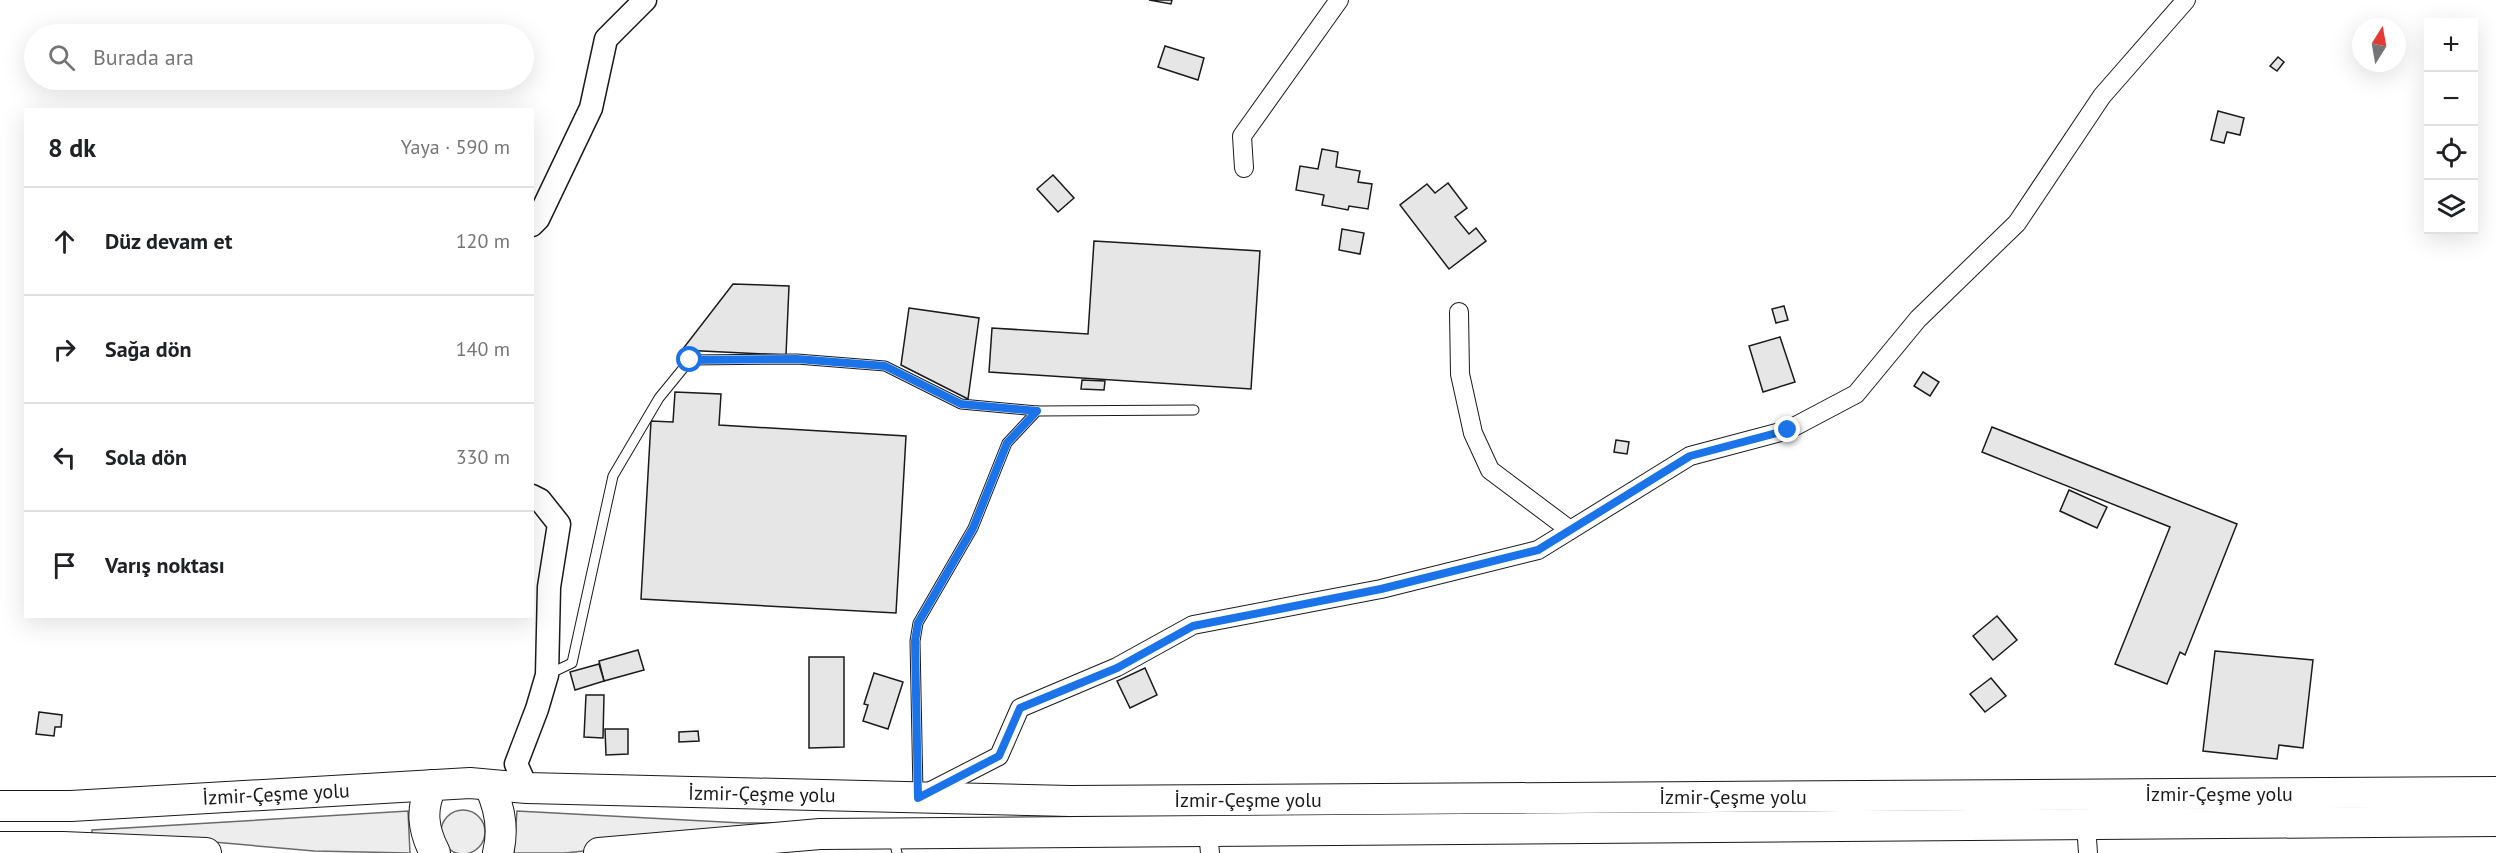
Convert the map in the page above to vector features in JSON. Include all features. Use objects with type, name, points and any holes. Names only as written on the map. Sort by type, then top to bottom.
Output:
[{"type":"highway","name":"İzmir-Çeşme yolu","points":[[0,807],[71,806],[470,783],[527,788],[1082,801],[2496,792]]},
{"type":"highway","points":[[432,785],[424,810],[424,826],[435,853]]},
{"type":"highway","points":[[489,785],[497,805],[502,829],[498,853]]},
{"type":"highway","name":"İzmir-Çeşme yolu","points":[[599,853],[784,841],[820,834],[895,843],[2087,838],[2496,821]]},
{"type":"highway","points":[[0,847],[63,847],[206,853]]},
{"type":"street","points":[[534,223],[538,219],[591,108],[606,39],[645,0]]},
{"type":"street","points":[[1244,168],[1242,136],[1340,0]]},
{"type":"street","points":[[918,798],[999,756],[1020,708],[1117,668],[1193,626],[1381,589],[1538,550],[1690,456],[1788,430],[1856,394],[1918,319],[2017,224],[2102,96],[2186,0]]},
{"type":"street","points":[[1459,312],[1460,374],[1473,433],[1490,470],[1570,530]]},
{"type":"street","points":[[527,788],[516,764],[547,675],[549,587],[559,524],[540,500],[534,497]]},
{"type":"lane","points":[[547,675],[572,663],[613,476],[658,398],[690,360],[797,359],[885,366],[961,404],[1037,411],[1194,410]]},
{"type":"lane","points":[[918,798],[915,641],[918,623],[973,528],[1007,443],[1037,411]]},
{"type":"shaded area","points":[[463,810],[478,817],[485,832],[478,847],[463,854],[448,847],[441,832],[448,817]]},
{"type":"shaded area","points":[[408,811],[410,853],[314,851],[213,842],[92,837],[92,830]]},
{"type":"shaded area","points":[[517,811],[742,823],[850,823],[565,853],[514,853]]},
{"type":"building","points":[[1149,0],[1172,0],[1171,4]]},
{"type":"building","points":[[1165,46],[1204,58],[1198,80],[1158,67]]},
{"type":"building","points":[[2278,57],[2284,62],[2277,71],[2270,66]]},
{"type":"building","points":[[2218,111],[2244,118],[2240,135],[2227,132],[2224,143],[2211,140]]},
{"type":"building","points":[[1322,149],[1338,152],[1336,167],[1360,171],[1358,182],[1372,184],[1368,209],[1349,206],[1348,210],[1322,205],[1324,195],[1296,190],[1300,166],[1318,169]]},
{"type":"building","points":[[1053,175],[1074,198],[1058,212],[1037,189]]},
{"type":"building","points":[[1448,183],[1467,208],[1455,217],[1469,234],[1476,228],[1486,241],[1449,269],[1400,205],[1427,184],[1435,193]]},
{"type":"building","points":[[1342,229],[1364,233],[1360,254],[1339,250]]},
{"type":"building","points":[[1094,241],[1260,251],[1251,389],[989,372],[992,328],[1088,334]]},
{"type":"building","points":[[733,284],[789,286],[786,355],[682,350]]},
{"type":"building","points":[[1784,306],[1788,320],[1776,323],[1772,309]]},
{"type":"building","points":[[909,308],[979,318],[968,399],[901,365]]},
{"type":"building","points":[[1780,337],[1795,382],[1763,392],[1749,346]]},
{"type":"building","points":[[1923,372],[1939,382],[1930,396],[1914,386]]},
{"type":"building","points":[[1082,380],[1105,381],[1104,390],[1081,389]]},
{"type":"building","points":[[675,392],[721,394],[719,425],[906,436],[896,613],[641,599],[651,421],[673,422]]},
{"type":"building","points":[[1992,427],[2237,524],[2185,655],[2180,652],[2167,684],[2115,664],[2170,527],[1982,452]]},
{"type":"building","points":[[1616,440],[1629,442],[1627,454],[1614,452]]},
{"type":"building","points":[[2069,490],[2107,507],[2097,528],[2060,511]]},
{"type":"building","points":[[1997,616],[2017,640],[1993,660],[1973,636]]},
{"type":"building","points":[[638,650],[644,670],[604,681],[599,661]]},
{"type":"building","points":[[2215,651],[2313,660],[2303,748],[2279,745],[2277,759],[2203,751]]},
{"type":"building","points":[[809,657],[844,657],[844,747],[809,748]]},
{"type":"building","points":[[599,664],[604,681],[575,690],[570,672]]},
{"type":"building","points":[[1145,668],[1157,695],[1130,708],[1117,681]]},
{"type":"building","points":[[874,673],[903,682],[888,729],[863,721],[868,705],[864,704]]},
{"type":"building","points":[[1991,678],[2006,696],[1985,712],[1970,694]]},
{"type":"building","points":[[586,695],[604,695],[603,738],[584,737]]},
{"type":"building","points":[[39,712],[62,715],[61,727],[55,727],[54,736],[36,734]]},
{"type":"building","points":[[605,729],[628,729],[628,754],[606,755]]},
{"type":"building","points":[[698,731],[699,741],[679,742],[679,732]]},
{"type":"route","points":[[690,360],[797,359],[885,366],[961,404],[1037,411],[1007,443],[973,528],[918,623],[915,641],[918,798],[999,756],[1020,708],[1117,668],[1193,626],[1381,589],[1538,550],[1690,456],[1788,430]]}]
